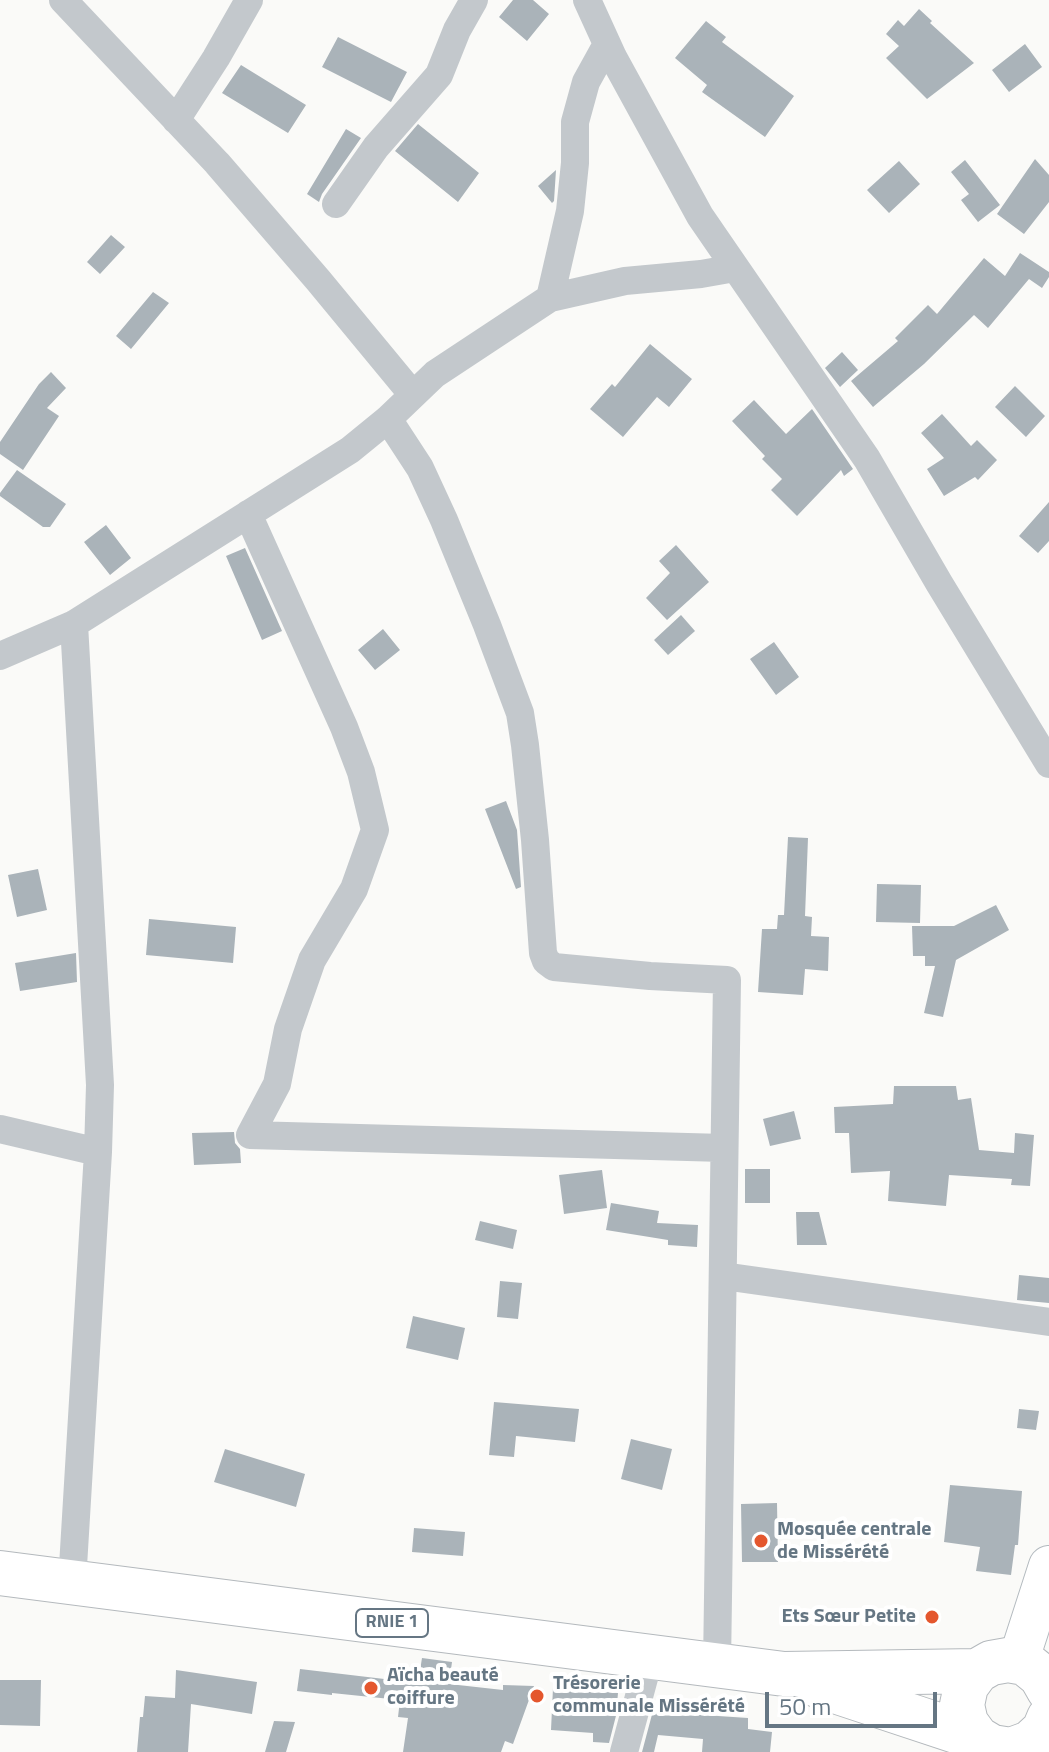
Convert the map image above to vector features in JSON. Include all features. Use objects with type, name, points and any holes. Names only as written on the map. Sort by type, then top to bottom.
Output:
[{"type":"highway","name":"RNIE 1","points":[[0,1573],[784,1674],[1035,1694],[1030,1743],[1011,1750],[986,1746],[784,1674]]},
{"type":"highway","points":[[986,1746],[966,1723],[962,1705],[966,1686],[1035,1694]]},
{"type":"main road","points":[[1035,1694],[1049,1566]]},
{"type":"street","points":[[63,0],[217,163],[413,395]]},
{"type":"street","points":[[176,120],[249,0]]},
{"type":"street","points":[[336,204],[376,147],[439,75],[457,30],[474,0]]},
{"type":"street","points":[[587,0],[607,44],[700,216],[867,459],[1049,764]]},
{"type":"street","points":[[550,298],[570,211],[575,122],[586,82],[607,44]]},
{"type":"street","points":[[0,656],[74,624],[350,450],[435,374],[550,298],[625,281],[735,268]]},
{"type":"street","points":[[388,419],[420,468],[444,520],[520,713],[546,961],[554,967],[727,980],[717,1665]]},
{"type":"street","points":[[248,514],[344,727],[361,772],[375,830],[354,889],[312,960],[288,1029],[277,1084],[250,1135],[724,1148]]},
{"type":"street","points":[[72,1583],[100,1085],[74,624]]},
{"type":"street","points":[[0,1129],[98,1152]]},
{"type":"street","points":[[723,1276],[1049,1322]]},
{"type":"street","points":[[624,1752],[650,1656]]},
{"type":"building","points":[[513,0],[533,0],[549,14],[527,41],[499,17]]},
{"type":"building","points":[[919,9],[974,63],[927,99],[886,58],[899,46],[886,34],[898,20],[904,26]]},
{"type":"building","points":[[706,21],[726,37],[722,42],[794,96],[765,137],[702,92],[707,85],[675,58]]},
{"type":"building","points":[[338,37],[407,72],[391,102],[322,67]]},
{"type":"building","points":[[1025,44],[1042,67],[1009,92],[992,70]]},
{"type":"building","points":[[241,65],[306,105],[288,133],[222,93]]},
{"type":"building","points":[[418,124],[479,173],[458,202],[395,151]]},
{"type":"building","points":[[346,129],[361,138],[319,202],[307,194]]},
{"type":"building","points":[[1035,159],[1049,175],[1049,202],[1024,234],[997,214]]},
{"type":"building","points":[[965,160],[1000,205],[978,222],[961,200],[969,194],[951,172]]},
{"type":"building","points":[[899,161],[920,184],[889,213],[867,190]]},
{"type":"building","points":[[556,170],[554,201],[552,203],[538,186]]},
{"type":"building","points":[[111,235],[125,247],[100,274],[87,262]]},
{"type":"building","points":[[1020,253],[1049,272],[1042,288],[1029,279],[988,328],[974,315],[924,364],[873,407],[851,381],[898,341],[895,338],[928,305],[937,314],[984,258],[1005,276]]},
{"type":"building","points":[[153,292],[169,303],[131,349],[116,336]]},
{"type":"building","points":[[650,344],[692,379],[669,407],[657,397],[623,437],[590,409],[612,384],[615,387]]},
{"type":"building","points":[[842,352],[858,370],[840,387],[825,368]]},
{"type":"building","points":[[51,372],[66,388],[47,408],[59,416],[23,470],[0,454],[0,442],[39,384]]},
{"type":"building","points":[[1015,386],[1045,416],[1026,437],[995,407]]},
{"type":"building","points":[[754,400],[786,434],[812,409],[853,469],[844,476],[841,470],[797,516],[771,490],[782,479],[732,421]]},
{"type":"building","points":[[942,414],[971,446],[977,440],[997,460],[978,480],[975,477],[944,496],[927,469],[944,458],[921,433]]},
{"type":"building","points":[[17,470],[66,504],[50,527],[43,527],[0,496]]},
{"type":"building","points":[[1049,502],[1049,541],[1038,553],[1019,536]]},
{"type":"building","points":[[106,525],[131,558],[110,575],[84,542]]},
{"type":"building","points":[[676,545],[709,582],[667,620],[646,598],[670,573],[659,561]]},
{"type":"building","points":[[245,548],[282,631],[262,640],[226,556]]},
{"type":"building","points":[[681,615],[695,631],[668,655],[654,640]]},
{"type":"building","points":[[383,629],[400,650],[375,670],[358,650]]},
{"type":"building","points":[[774,642],[799,677],[776,695],[750,659]]},
{"type":"building","points":[[506,801],[517,830],[521,887],[516,889],[485,809]]},
{"type":"building","points":[[788,837],[808,838],[805,916],[812,917],[811,936],[829,937],[828,971],[805,969],[803,995],[758,992],[762,929],[777,929],[778,915],[784,915]]},
{"type":"building","points":[[38,869],[47,910],[17,917],[8,875]]},
{"type":"building","points":[[877,884],[921,885],[920,923],[876,922]]},
{"type":"building","points":[[996,905],[1009,930],[956,960],[943,1017],[924,1013],[935,966],[925,966],[925,956],[913,956],[912,926],[954,926]]},
{"type":"building","points":[[149,919],[236,927],[233,963],[146,955]]},
{"type":"building","points":[[76,953],[77,982],[20,991],[15,963]]},
{"type":"building","points":[[894,1086],[956,1086],[958,1100],[971,1098],[979,1150],[1014,1153],[1015,1133],[1034,1135],[1030,1186],[1011,1185],[1012,1179],[949,1175],[946,1206],[888,1201],[890,1171],[851,1173],[849,1133],[835,1133],[834,1107],[893,1104]]},
{"type":"building","points":[[794,1111],[801,1139],[770,1146],[763,1119]]},
{"type":"building","points":[[234,1132],[241,1163],[194,1165],[192,1133]]},
{"type":"building","points":[[745,1169],[770,1169],[770,1203],[745,1203]]},
{"type":"building","points":[[602,1170],[607,1208],[564,1214],[559,1175]]},
{"type":"building","points":[[611,1203],[659,1211],[657,1223],[698,1225],[697,1247],[668,1245],[668,1240],[606,1230]]},
{"type":"building","points":[[796,1212],[819,1212],[827,1245],[797,1245]]},
{"type":"building","points":[[480,1221],[517,1230],[513,1249],[475,1240]]},
{"type":"building","points":[[1019,1275],[1049,1278],[1049,1303],[1017,1300]]},
{"type":"building","points":[[500,1281],[522,1283],[518,1319],[497,1317]]},
{"type":"building","points":[[413,1316],[465,1328],[458,1360],[406,1348]]},
{"type":"building","points":[[494,1402],[579,1409],[575,1442],[516,1436],[514,1457],[489,1455]]},
{"type":"building","points":[[1019,1409],[1039,1411],[1036,1430],[1017,1428]]},
{"type":"building","points":[[631,1439],[672,1449],[662,1490],[621,1479]]},
{"type":"building","points":[[225,1449],[305,1474],[296,1507],[214,1482]]},
{"type":"building","points":[[950,1485],[1022,1491],[1018,1545],[1015,1545],[1011,1575],[976,1571],[980,1547],[944,1542]]},
{"type":"building","points":[[777,1503],[778,1562],[742,1562],[741,1504]]},
{"type":"building","points":[[414,1528],[465,1532],[463,1556],[412,1552]]},
{"type":"building","points":[[422,1658],[452,1662],[449,1684],[503,1690],[503,1685],[534,1686],[513,1744],[505,1741],[501,1752],[403,1752],[408,1718],[398,1717],[400,1700],[297,1691],[300,1669],[418,1683]]},
{"type":"building","points":[[176,1670],[257,1682],[252,1714],[191,1704],[188,1752],[137,1752],[145,1696],[175,1698]]},
{"type":"building","points":[[0,1680],[41,1680],[40,1726],[0,1725]]},
{"type":"building","points":[[553,1688],[618,1693],[619,1704],[609,1743],[593,1742],[593,1733],[551,1730]]},
{"type":"building","points":[[654,1707],[688,1710],[688,1714],[748,1718],[748,1729],[772,1732],[770,1752],[702,1752],[703,1739],[658,1735],[654,1752],[642,1752]]},
{"type":"building","points":[[274,1721],[295,1722],[286,1752],[265,1752]]},
{"type":"place","name":"Mosquée centrale de Missérété","points":[[761,1541]]},
{"type":"place","name":"Ets Sœur Petite","points":[[932,1617]]},
{"type":"place","name":"Aïcha beauté coiffure","points":[[371,1688]]},
{"type":"place","name":"Trésorerie communale Missérété","points":[[537,1696]]}]
